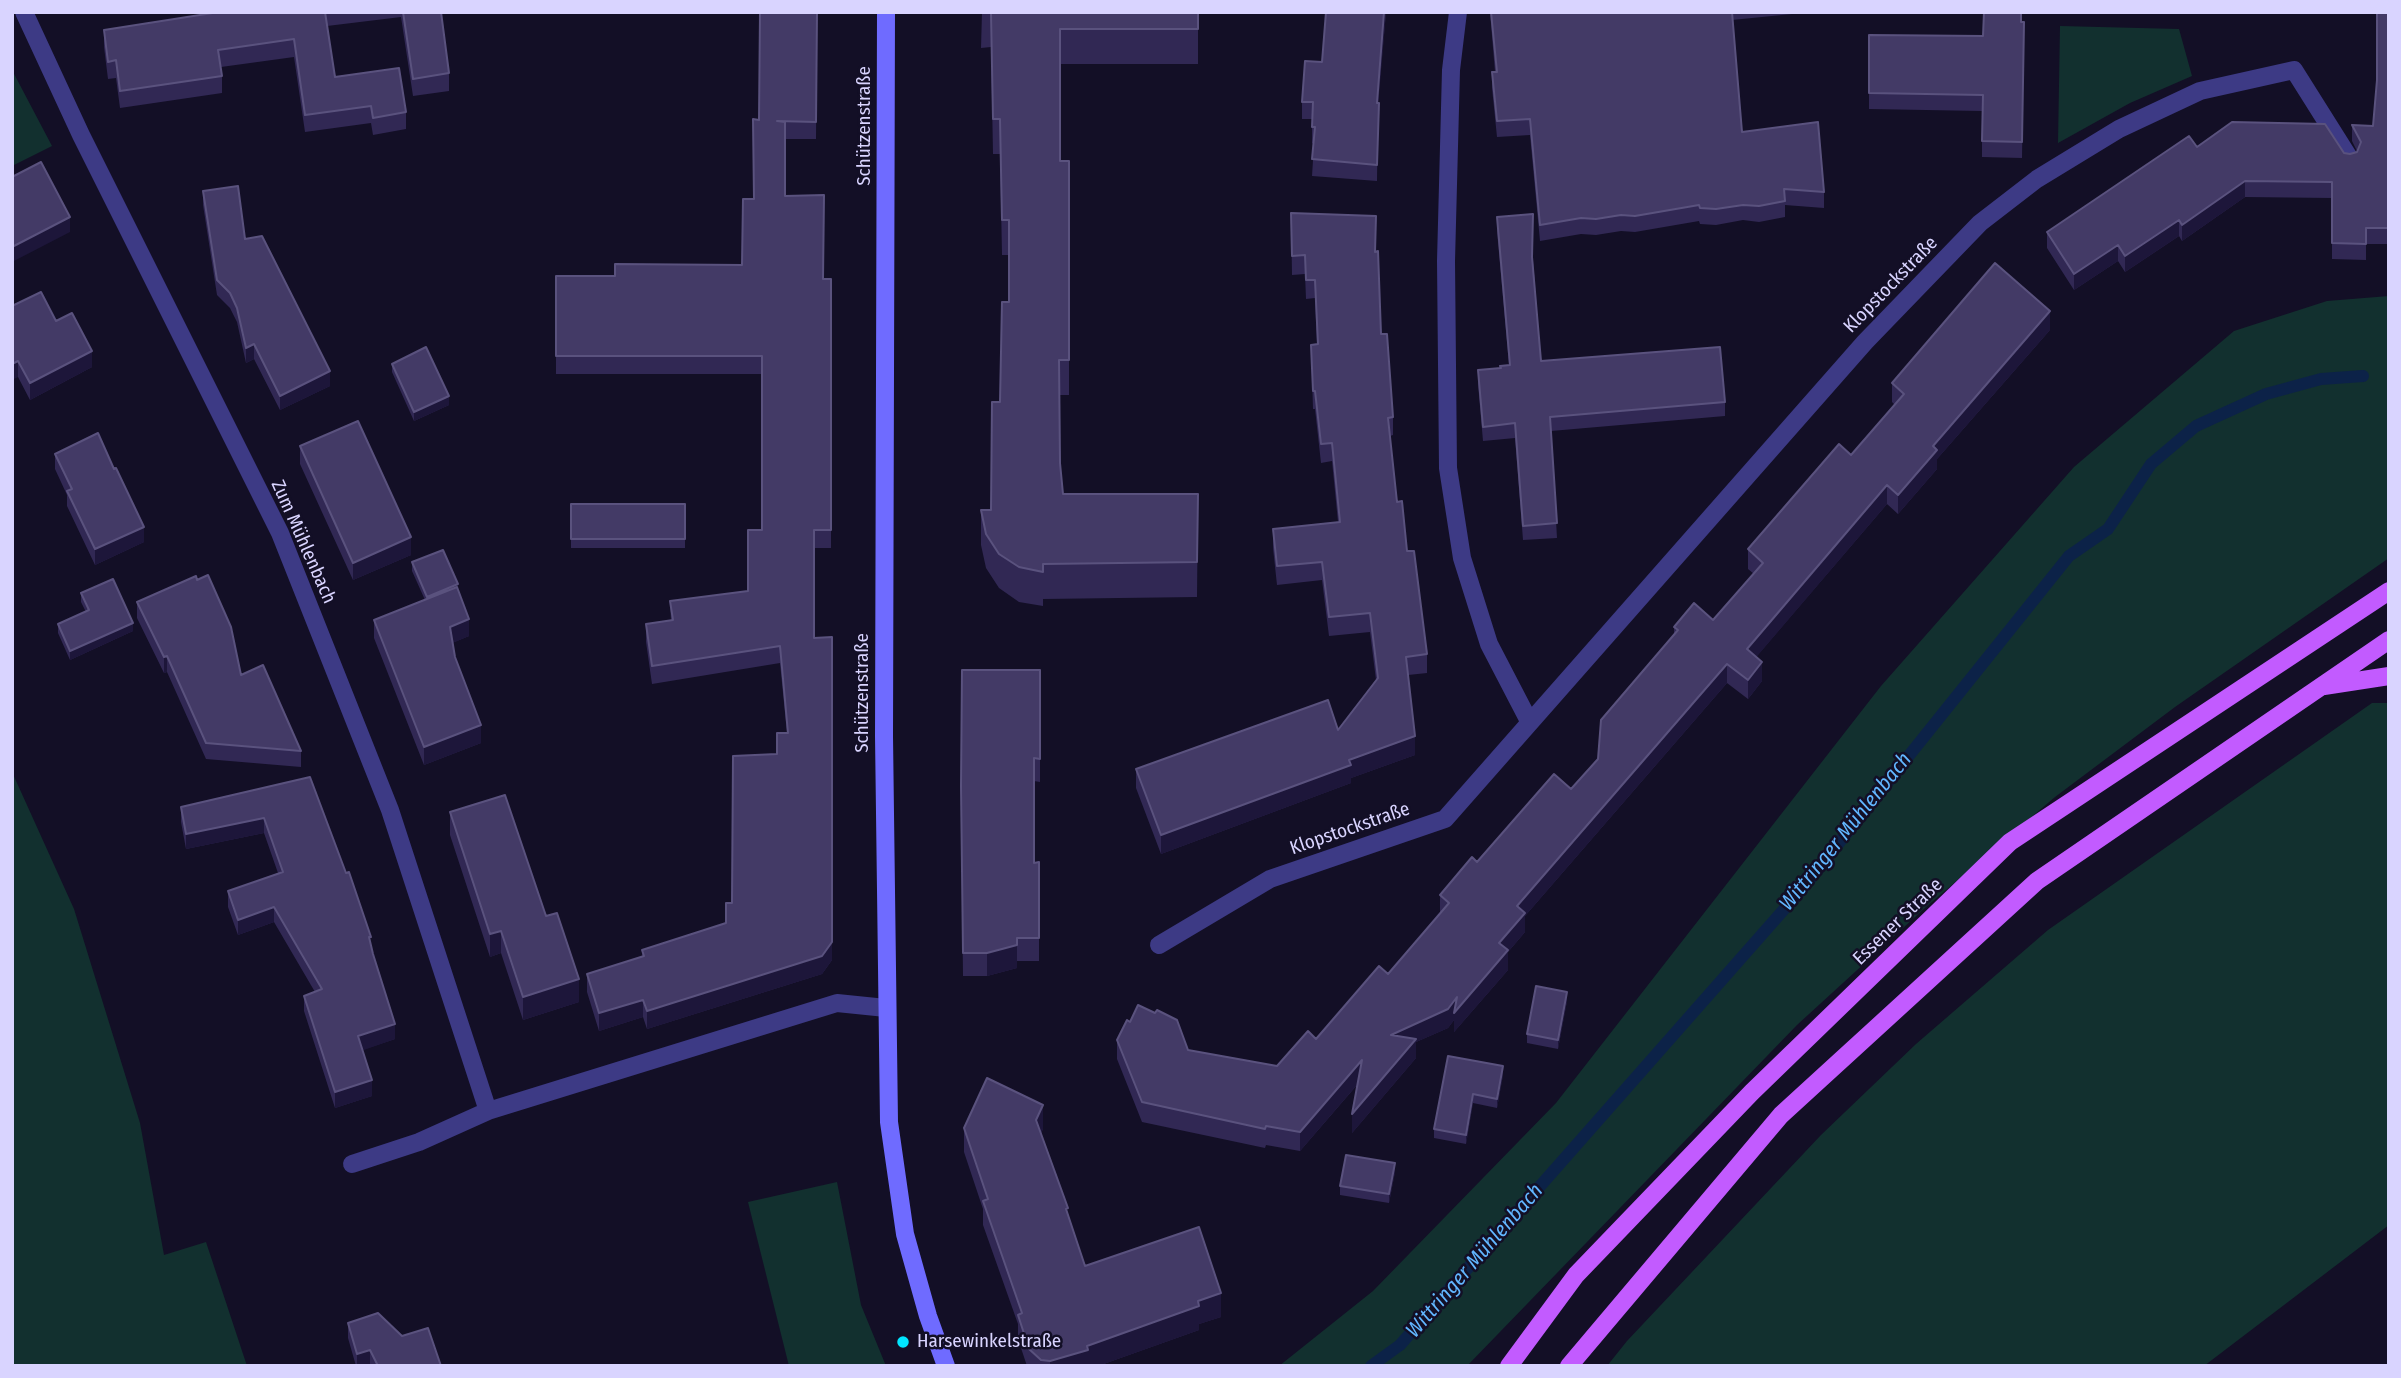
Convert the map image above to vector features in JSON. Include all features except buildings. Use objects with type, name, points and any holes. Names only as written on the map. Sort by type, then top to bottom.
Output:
[{"type":"main road","name":"Schützenstraße","points":[[886,12],[884,736],[889,1122],[905,1234],[928,1316],[946,1366]]},
{"type":"main road","name":"Essener Straße","points":[[1508,1366],[1576,1275],[1752,1092],[2010,842],[2389,591]]},
{"type":"main road","points":[[1569,1366],[1781,1115],[2037,881],[2389,640]]},
{"type":"main road","points":[[2317,688],[2389,676]]},
{"type":"street","name":"Zum Mühlenbach","points":[[24,12],[80,135],[280,533],[390,810],[488,1111]]},
{"type":"street","points":[[1458,12],[1451,70],[1446,261],[1448,468],[1462,558],[1489,644],[1529,721]]},
{"type":"street","name":"Klopstockstraße","points":[[1159,945],[1270,879],[1445,819],[1864,342],[1980,223],[2037,179],[2119,129],[2200,91],[2294,70],[2350,159]]},
{"type":"street","points":[[352,1164],[419,1142],[488,1111],[837,1003],[887,1008]]},
{"type":"green space","points":[[2060,26],[2179,29],[2192,76],[2130,103],[2058,143]]},
{"type":"green space","points":[[12,70],[52,146],[12,166]]},
{"type":"green space","points":[[2389,296],[2389,558],[2175,707],[2055,797],[1926,907],[1797,1025],[1467,1366],[1279,1366],[1373,1291],[1556,1103],[1881,686],[2074,467],[2234,331],[2327,301]]},
{"type":"green space","points":[[2372,703],[2389,703],[2389,1225],[2204,1366],[1607,1366],[1627,1341],[1821,1135],[1916,1044],[2048,930]]},
{"type":"green space","points":[[12,772],[74,909],[140,1123],[164,1255],[206,1242],[247,1366],[12,1366]]},
{"type":"green space","points":[[837,1182],[861,1305],[886,1366],[789,1366],[748,1202]]},
{"type":"waterway","name":"Wittringer Mühlenbach","points":[[1371,1366],[1400,1345],[1802,889],[2069,556],[2108,529],[2151,464],[2196,426],[2266,394],[2321,379],[2363,376]]},
{"type":"place","name":"Harsewinkelstraße","points":[[903,1342]]}]
